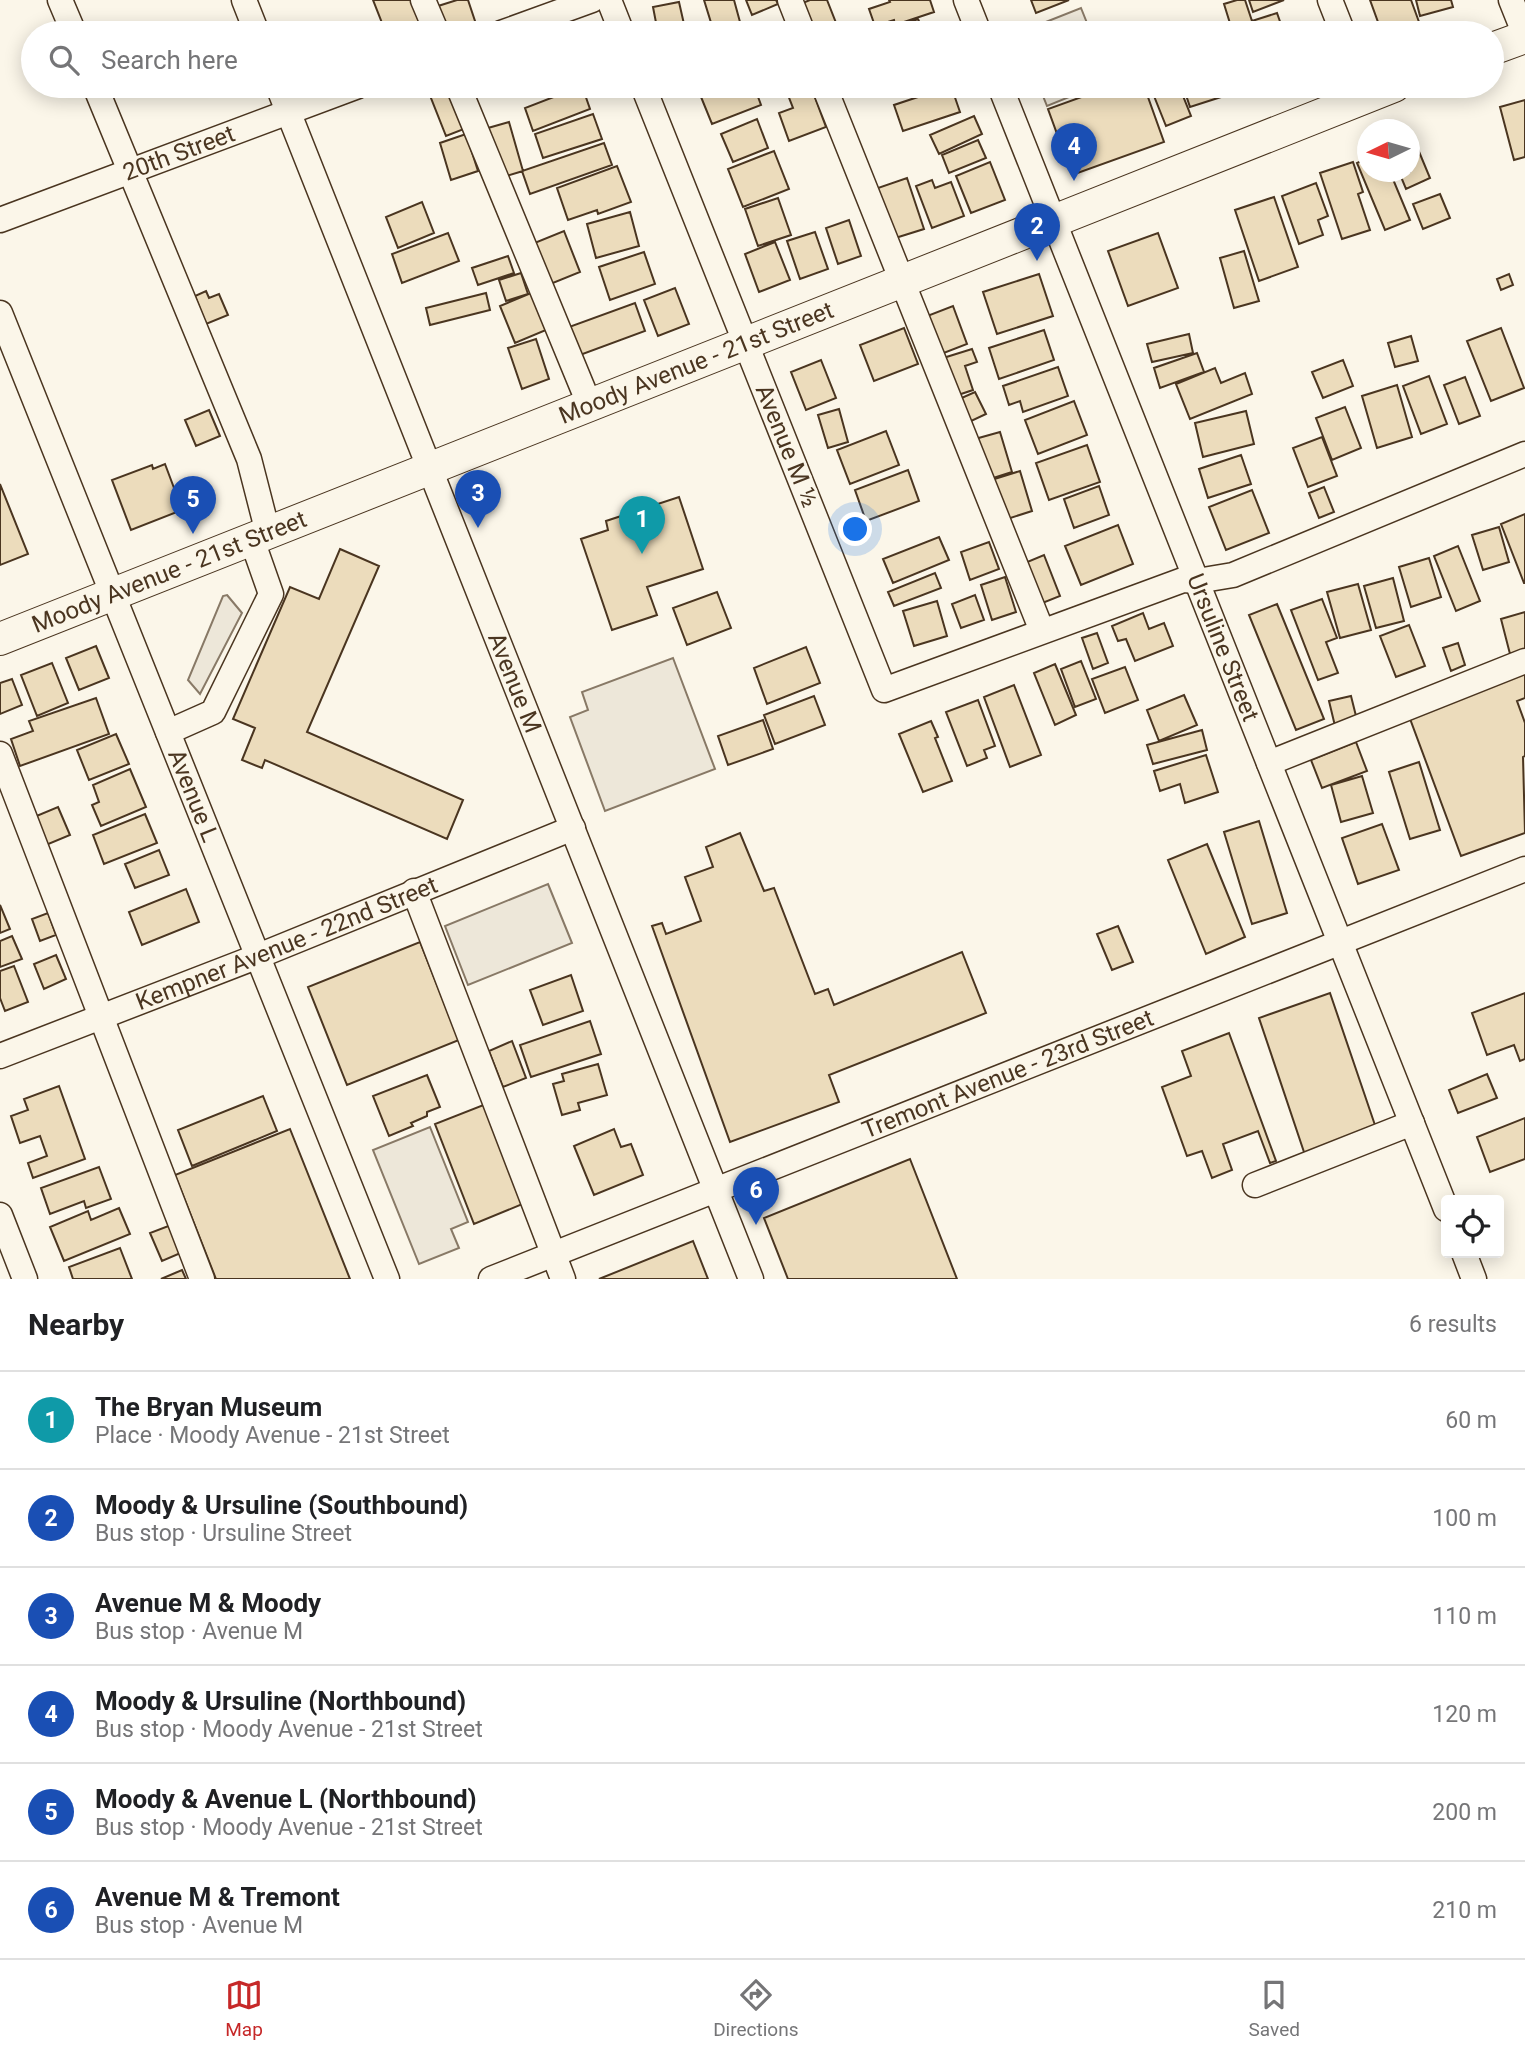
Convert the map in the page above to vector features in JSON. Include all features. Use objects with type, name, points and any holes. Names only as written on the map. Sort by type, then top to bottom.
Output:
[{"type":"main road","points":[[1504,45],[1525,36]]},
{"type":"main road","name":"Moody Avenue - 21st Street","points":[[0,639],[747,344],[1353,98]]},
{"type":"street","points":[[60,0],[69,21]]},
{"type":"street","points":[[244,0],[252,21]]},
{"type":"street","points":[[423,0],[432,21]]},
{"type":"street","points":[[534,21],[592,0]]},
{"type":"street","points":[[609,0],[617,21]]},
{"type":"street","points":[[790,0],[798,21]]},
{"type":"street","points":[[966,0],[974,21]]},
{"type":"street","points":[[1330,0],[1338,21]]},
{"type":"street","points":[[1511,0],[1525,36]]},
{"type":"street","points":[[100,98],[249,459],[271,594],[214,712],[168,732]]},
{"type":"street","name":"Avenue M","points":[[283,98],[751,1279]]},
{"type":"street","name":"20th Street","points":[[0,220],[326,98]]},
{"type":"street","points":[[463,98],[590,406]]},
{"type":"street","name":"Avenue M ½","points":[[648,98],[884,690],[1042,631]]},
{"type":"street","points":[[829,98],[1042,631],[1183,580],[1197,581],[1233,575],[1525,454]]},
{"type":"street","name":"Ursuline Street","points":[[1005,98],[1441,1196]]},
{"type":"street","name":"Avenue L","points":[[0,313],[387,1279]]},
{"type":"street","points":[[1269,763],[1525,661]]},
{"type":"street","points":[[0,754],[202,1279]]},
{"type":"street","name":"Kempner Avenue - 22nd Street","points":[[0,1056],[256,957],[573,828]]},
{"type":"street","name":"Tremont Avenue - 23rd Street","points":[[491,1279],[1525,869]]},
{"type":"street","points":[[414,891],[564,1279]]},
{"type":"street","points":[[1255,1185],[1412,1123]]},
{"type":"street","points":[[0,1215],[25,1279]]},
{"type":"street","points":[[1466,1258],[1474,1279]]},
{"type":"shaded area","points":[[1081,8],[1086,21],[1048,21]]},
{"type":"shaded area","points":[[1044,98],[1067,98],[1047,106]]},
{"type":"shaded area","points":[[227,595],[242,613],[200,694],[188,680],[223,596]]},
{"type":"shaded area","points":[[673,658],[715,769],[605,811],[570,717],[588,710],[582,692]]},
{"type":"shaded area","points":[[548,884],[572,943],[468,985],[445,926]]},
{"type":"shaded area","points":[[430,1127],[468,1222],[451,1229],[459,1248],[419,1264],[373,1150]]},
{"type":"building","points":[[373,0],[411,0],[419,21],[381,21]]},
{"type":"building","points":[[457,0],[468,0],[475,21],[440,21],[435,7]]},
{"type":"building","points":[[704,0],[734,0],[740,21],[711,21]]},
{"type":"building","points":[[746,0],[776,0],[778,4],[752,15]]},
{"type":"building","points":[[810,0],[827,0],[835,21],[807,21],[800,4]]},
{"type":"building","points":[[889,0],[930,0],[934,12],[907,21],[873,21],[869,9],[890,2]]},
{"type":"building","points":[[1031,0],[1069,0],[1036,13]]},
{"type":"building","points":[[1245,0],[1252,21],[1229,21],[1224,4]]},
{"type":"building","points":[[1249,0],[1284,0],[1253,12]]},
{"type":"building","points":[[1370,0],[1411,0],[1419,21],[1378,21]]},
{"type":"building","points":[[1416,0],[1451,0],[1453,7],[1420,16]]},
{"type":"building","points":[[679,2],[683,21],[656,21],[653,7]]},
{"type":"building","points":[[1277,13],[1280,21],[1252,21]]},
{"type":"building","points":[[431,98],[452,98],[464,129],[446,136]]},
{"type":"building","points":[[551,98],[586,98],[590,109],[533,131],[525,108]]},
{"type":"building","points":[[701,98],[758,98],[761,105],[712,124]]},
{"type":"building","points":[[789,98],[815,98],[826,127],[789,141],[779,113],[793,108]]},
{"type":"building","points":[[915,98],[955,98],[960,112],[903,131],[894,105]]},
{"type":"building","points":[[1079,98],[1148,98],[1164,142],[1072,175],[1048,109]]},
{"type":"building","points":[[1155,98],[1184,98],[1191,116],[1166,126]]},
{"type":"building","points":[[1187,98],[1218,98],[1190,107]]},
{"type":"building","points":[[1525,100],[1525,157],[1514,160],[1500,107]]},
{"type":"building","points":[[593,114],[602,139],[543,158],[535,134]]},
{"type":"building","points":[[974,116],[982,134],[939,154],[930,135]]},
{"type":"building","points":[[757,119],[768,148],[733,162],[721,134]]},
{"type":"building","points":[[509,122],[523,171],[503,177],[488,128]]},
{"type":"building","points":[[466,134],[478,171],[451,180],[440,143]]},
{"type":"building","points":[[978,140],[986,158],[949,173],[942,155]]},
{"type":"building","points":[[604,143],[612,165],[530,194],[522,171]]},
{"type":"building","points":[[774,151],[789,189],[743,207],[728,169]]},
{"type":"building","points":[[1420,154],[1430,178],[1406,189],[1403,182],[1420,182]]},
{"type":"building","points":[[990,162],[1005,200],[971,213],[956,176]]},
{"type":"building","points":[[1353,162],[1357,182],[1360,182],[1363,192],[1358,194],[1370,230],[1342,239],[1320,173]]},
{"type":"building","points":[[617,166],[631,202],[598,214],[597,210],[568,220],[557,188]]},
{"type":"building","points":[[907,178],[924,229],[889,240],[872,190]]},
{"type":"building","points":[[932,180],[935,188],[951,182],[964,216],[932,228],[916,186]]},
{"type":"building","points":[[1365,182],[1394,182],[1410,220],[1385,230]]},
{"type":"building","points":[[1316,183],[1328,216],[1318,220],[1323,235],[1299,244],[1282,196]]},
{"type":"building","points":[[1440,194],[1450,218],[1423,229],[1413,204]]},
{"type":"building","points":[[1274,197],[1298,267],[1259,281],[1235,210]]},
{"type":"building","points":[[778,198],[791,235],[758,246],[745,209]]},
{"type":"building","points":[[422,202],[434,233],[398,248],[386,217]]},
{"type":"building","points":[[630,212],[639,246],[596,258],[587,224]]},
{"type":"building","points":[[849,220],[861,256],[838,264],[826,228]]},
{"type":"building","points":[[564,231],[580,272],[548,285],[532,244]]},
{"type":"building","points":[[815,232],[828,269],[800,279],[787,241]]},
{"type":"building","points":[[448,233],[459,261],[402,283],[392,254]]},
{"type":"building","points":[[1158,233],[1178,288],[1128,306],[1108,251]]},
{"type":"building","points":[[775,242],[790,280],[759,292],[745,254]]},
{"type":"building","points":[[1244,251],[1259,301],[1234,308],[1220,258]]},
{"type":"building","points":[[644,252],[655,284],[610,300],[599,267]]},
{"type":"building","points":[[508,256],[514,273],[478,285],[472,268]]},
{"type":"building","points":[[521,273],[528,294],[506,301],[499,280]]},
{"type":"building","points":[[1039,274],[1053,316],[997,334],[983,292]]},
{"type":"building","points":[[1509,274],[1513,285],[1501,290],[1497,279]]},
{"type":"building","points":[[675,288],[689,324],[658,336],[644,300]]},
{"type":"building","points":[[206,291],[209,298],[219,294],[228,315],[206,324],[195,296]]},
{"type":"building","points":[[486,293],[490,310],[430,325],[426,308]]},
{"type":"building","points":[[531,293],[546,330],[515,343],[500,306]]},
{"type":"building","points":[[635,303],[645,331],[580,355],[569,327]]},
{"type":"building","points":[[953,306],[967,344],[936,356],[922,318]]},
{"type":"building","points":[[904,328],[918,364],[874,381],[860,345]]},
{"type":"building","points":[[1501,328],[1524,388],[1491,401],[1467,341]]},
{"type":"building","points":[[1044,330],[1054,360],[999,379],[989,348]]},
{"type":"building","points":[[1189,334],[1193,353],[1152,362],[1147,344]]},
{"type":"building","points":[[1411,336],[1418,361],[1395,367],[1388,343]]},
{"type":"building","points":[[536,339],[549,379],[522,389],[508,348]]},
{"type":"building","points":[[972,349],[977,362],[965,366],[973,390],[952,397],[940,359]]},
{"type":"building","points":[[1197,353],[1204,372],[1160,388],[1154,368]]},
{"type":"building","points":[[821,360],[836,398],[806,410],[791,372]]},
{"type":"building","points":[[1343,360],[1353,386],[1323,398],[1312,372]]},
{"type":"building","points":[[1058,367],[1068,396],[1023,412],[1020,401],[1009,405],[1003,386]]},
{"type":"building","points":[[1215,368],[1221,383],[1245,373],[1252,394],[1190,419],[1176,384]]},
{"type":"building","points":[[1429,376],[1447,424],[1421,434],[1403,386]]},
{"type":"building","points":[[1465,377],[1480,416],[1459,424],[1444,385]]},
{"type":"building","points":[[1397,385],[1412,437],[1377,448],[1362,396]]},
{"type":"building","points":[[975,392],[986,414],[967,423],[957,400]]},
{"type":"building","points":[[1074,401],[1087,435],[1038,454],[1025,420]]},
{"type":"building","points":[[1345,407],[1361,448],[1332,460],[1316,418]]},
{"type":"building","points":[[839,409],[848,442],[828,448],[818,415]]},
{"type":"building","points":[[209,410],[220,436],[196,446],[185,420]]},
{"type":"building","points":[[1246,411],[1254,444],[1203,457],[1195,423]]},
{"type":"building","points":[[886,431],[899,465],[850,484],[837,450]]},
{"type":"building","points":[[1000,432],[1012,472],[987,480],[975,439]]},
{"type":"building","points":[[1322,437],[1337,476],[1308,487],[1293,448]]},
{"type":"building","points":[[1087,445],[1100,482],[1049,500],[1036,463]]},
{"type":"building","points":[[1241,455],[1251,484],[1208,498],[1199,469]]},
{"type":"building","points":[[165,464],[180,504],[175,506],[177,512],[131,530],[112,480],[152,465],[153,469]]},
{"type":"building","points":[[908,470],[919,501],[866,521],[855,490]]},
{"type":"building","points":[[1020,471],[1032,511],[1001,521],[988,481]]},
{"type":"building","points":[[0,484],[28,554],[0,565]]},
{"type":"building","points":[[1099,486],[1109,515],[1074,528],[1064,499]]},
{"type":"building","points":[[1324,487],[1334,512],[1319,518],[1309,493]]},
{"type":"building","points":[[1252,490],[1269,533],[1226,550],[1209,507]]},
{"type":"building","points":[[679,497],[703,569],[647,587],[657,615],[612,630],[581,539],[608,530],[606,521]]},
{"type":"building","points":[[1525,514],[1525,583],[1524,583],[1501,524]]},
{"type":"building","points":[[1118,525],[1133,564],[1081,585],[1065,546]]},
{"type":"building","points":[[1499,527],[1509,562],[1483,570],[1472,535]]},
{"type":"building","points":[[939,537],[949,560],[893,583],[883,559]]},
{"type":"building","points":[[989,542],[999,569],[970,580],[961,552]]},
{"type":"building","points":[[1458,546],[1480,601],[1456,611],[1434,556]]},
{"type":"building","points":[[340,549],[379,566],[307,732],[463,800],[447,839],[265,760],[262,768],[242,760],[255,728],[233,719],[290,587],[319,599]]},
{"type":"building","points":[[1044,555],[1060,596],[1035,606],[1020,565]]},
{"type":"building","points":[[1429,558],[1441,597],[1411,607],[1399,567]]},
{"type":"building","points":[[935,573],[941,588],[894,606],[888,592]]},
{"type":"building","points":[[1005,577],[1016,612],[992,620],[981,585]]},
{"type":"building","points":[[1393,578],[1404,621],[1376,628],[1364,586]]},
{"type":"building","points":[[1358,584],[1371,630],[1340,638],[1327,592]]},
{"type":"building","points":[[717,592],[731,628],[687,645],[673,608]]},
{"type":"building","points":[[975,595],[984,620],[961,628],[952,604]]},
{"type":"building","points":[[1322,599],[1337,638],[1326,642],[1338,673],[1318,680],[1291,610]]},
{"type":"building","points":[[937,601],[947,636],[914,646],[903,611]]},
{"type":"building","points":[[1277,604],[1324,719],[1296,730],[1249,615]]},
{"type":"building","points":[[1525,612],[1525,649],[1510,654],[1501,619]]},
{"type":"building","points":[[1143,613],[1149,629],[1164,623],[1173,646],[1135,661],[1126,639],[1118,641],[1112,626]]},
{"type":"building","points":[[1409,625],[1425,666],[1396,677],[1380,636]]},
{"type":"building","points":[[1097,633],[1108,663],[1093,669],[1082,638]]},
{"type":"building","points":[[1458,643],[1465,665],[1451,671],[1443,648]]},
{"type":"building","points":[[96,646],[109,678],[79,690],[66,658]]},
{"type":"building","points":[[806,647],[820,683],[767,704],[754,668]]},
{"type":"building","points":[[1081,661],[1096,699],[1075,707],[1061,669]]},
{"type":"building","points":[[52,663],[68,703],[37,716],[21,675]]},
{"type":"building","points":[[1055,664],[1076,715],[1055,725],[1034,673]]},
{"type":"building","points":[[1125,667],[1138,700],[1105,713],[1092,679]]},
{"type":"building","points":[[1525,673],[1525,698],[1517,701],[1525,723],[1525,833],[1461,856],[1409,716]]},
{"type":"building","points":[[12,679],[22,705],[0,714],[0,683]]},
{"type":"building","points":[[1014,685],[1041,755],[1010,767],[984,697]]},
{"type":"building","points":[[1184,695],[1197,725],[1159,741],[1147,710]]},
{"type":"building","points":[[814,696],[825,725],[775,744],[764,715]]},
{"type":"building","points":[[1351,696],[1357,720],[1335,726],[1329,701]]},
{"type":"building","points":[[96,698],[109,734],[20,766],[11,739],[33,731],[29,721]]},
{"type":"building","points":[[978,700],[995,746],[984,750],[987,758],[967,766],[946,712]]},
{"type":"building","points":[[763,720],[773,749],[728,765],[718,736]]},
{"type":"building","points":[[931,721],[952,781],[923,792],[899,734]]},
{"type":"building","points":[[1202,730],[1207,750],[1153,764],[1147,745]]},
{"type":"building","points":[[116,734],[129,764],[89,780],[77,750]]},
{"type":"building","points":[[1356,742],[1367,771],[1322,788],[1311,760]]},
{"type":"building","points":[[1206,755],[1218,792],[1185,803],[1180,784],[1160,791],[1154,771]]},
{"type":"building","points":[[1419,762],[1440,830],[1410,839],[1389,772]]},
{"type":"building","points":[[130,769],[146,807],[101,826],[92,805],[99,802],[93,785]]},
{"type":"building","points":[[1362,776],[1373,813],[1341,822],[1331,785]]},
{"type":"building","points":[[58,807],[70,835],[46,845],[34,817]]},
{"type":"building","points":[[145,814],[157,843],[104,864],[93,835]]},
{"type":"building","points":[[1259,821],[1287,913],[1252,924],[1224,832]]},
{"type":"building","points":[[1382,824],[1399,870],[1358,884],[1342,838]]},
{"type":"building","points":[[740,833],[764,891],[774,888],[815,994],[828,989],[834,1005],[962,952],[986,1013],[829,1075],[839,1102],[730,1142],[652,926],[662,923],[666,934],[701,921],[685,877],[713,867],[706,847]]},
{"type":"building","points":[[1207,844],[1245,937],[1206,954],[1168,860]]},
{"type":"building","points":[[159,850],[169,875],[135,888],[125,864]]},
{"type":"building","points":[[186,889],[199,922],[142,945],[129,912]]},
{"type":"building","points":[[0,905],[10,929],[0,933]]},
{"type":"building","points":[[48,913],[56,935],[40,941],[32,919]]},
{"type":"building","points":[[1118,926],[1133,962],[1112,970],[1097,934]]},
{"type":"building","points":[[12,936],[22,959],[0,967],[0,941]]},
{"type":"building","points":[[420,942],[459,1040],[347,1085],[308,987]]},
{"type":"building","points":[[56,955],[66,979],[44,989],[34,964]]},
{"type":"building","points":[[14,966],[28,1002],[5,1011],[0,998],[0,971]]},
{"type":"building","points":[[571,975],[583,1011],[543,1025],[530,990]]},
{"type":"building","points":[[1330,993],[1377,1131],[1305,1155],[1259,1018]]},
{"type":"building","points":[[1525,993],[1525,1059],[1520,1061],[1514,1045],[1487,1055],[1472,1013]]},
{"type":"building","points":[[590,1021],[601,1054],[531,1077],[520,1045]]},
{"type":"building","points":[[1229,1033],[1276,1161],[1270,1163],[1258,1131],[1223,1144],[1232,1170],[1212,1178],[1202,1151],[1187,1156],[1162,1087],[1191,1076],[1182,1051]]},
{"type":"building","points":[[512,1041],[526,1078],[503,1087],[489,1051]]},
{"type":"building","points":[[598,1064],[607,1095],[578,1103],[580,1110],[562,1115],[553,1084],[564,1081],[562,1074]]},
{"type":"building","points":[[1487,1074],[1497,1098],[1458,1113],[1449,1090]]},
{"type":"building","points":[[427,1075],[440,1107],[411,1123],[413,1126],[389,1136],[373,1096]]},
{"type":"building","points":[[59,1086],[85,1159],[33,1178],[28,1163],[47,1156],[40,1136],[20,1143],[11,1116],[28,1110],[24,1099]]},
{"type":"building","points":[[263,1096],[277,1131],[192,1166],[178,1130]]},
{"type":"building","points":[[486,1104],[525,1203],[474,1224],[435,1124]]},
{"type":"building","points":[[1525,1118],[1525,1159],[1490,1172],[1477,1137]]},
{"type":"building","points":[[290,1129],[350,1279],[216,1279],[175,1175]]},
{"type":"building","points":[[614,1129],[621,1147],[631,1144],[643,1175],[594,1195],[574,1146]]},
{"type":"building","points":[[910,1159],[957,1279],[788,1279],[764,1218]]},
{"type":"building","points":[[99,1167],[111,1199],[86,1208],[84,1201],[50,1214],[41,1188]]},
{"type":"building","points":[[119,1208],[130,1234],[64,1261],[50,1227],[88,1211],[91,1220]]},
{"type":"building","points":[[171,1225],[183,1252],[162,1261],[150,1233]]},
{"type":"building","points":[[693,1241],[708,1279],[599,1279]]},
{"type":"building","points":[[120,1248],[132,1279],[73,1279],[69,1267]]},
{"type":"building","points":[[182,1270],[186,1279],[161,1279]]},
{"type":"place","name":"Moody & Ursuline (Northbound)","points":[[1074,181]]},
{"type":"place","name":"Moody & Ursuline (Southbound)","points":[[1037,261]]},
{"type":"place","name":"Avenue M & Moody","points":[[478,528]]},
{"type":"place","name":"Moody & Avenue L (Northbound)","points":[[193,534]]},
{"type":"place","name":"The Bryan Museum","points":[[642,554]]},
{"type":"place","name":"Avenue M & Tremont","points":[[756,1225]]}]
